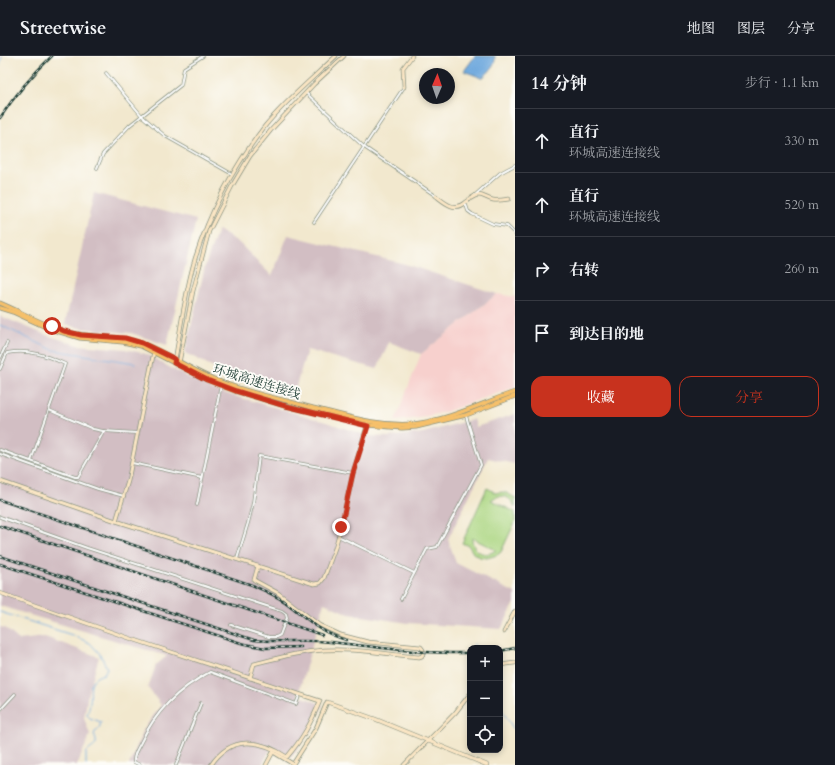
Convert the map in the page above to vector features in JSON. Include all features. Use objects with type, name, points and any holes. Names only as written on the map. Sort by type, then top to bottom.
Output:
[{"type":"main road","name":"环城高速连接线","points":[[0,303],[64,331],[81,335],[125,338],[142,343],[222,384],[368,424],[401,425],[416,423],[465,413],[515,396]]},
{"type":"main road","name":"环城高速连接线","points":[[0,308],[13,312],[41,326],[64,334],[80,338],[123,342],[154,350]]},
{"type":"main road","name":"环城高速连接线","points":[[465,413],[515,392]]},
{"type":"street","points":[[97,168],[103,154],[130,125],[181,85],[184,68],[203,56]]},
{"type":"street","points":[[175,361],[195,261],[206,226],[232,174],[266,125],[336,56]]},
{"type":"street","points":[[179,363],[192,291],[209,231],[232,186],[250,156],[271,130],[344,56]]},
{"type":"street","points":[[314,222],[404,87],[403,68],[412,56]]},
{"type":"street","points":[[106,73],[142,116],[165,136],[232,174]]},
{"type":"street","points":[[306,93],[364,147],[453,206],[459,207],[473,197],[500,173],[515,164]]},
{"type":"street","points":[[473,197],[483,196],[499,201],[509,199]]},
{"type":"street","points":[[465,202],[468,211],[472,214],[493,224],[507,226],[515,234]]},
{"type":"street","points":[[0,358],[7,343]]},
{"type":"street","points":[[116,521],[132,463],[154,350]]},
{"type":"street","points":[[0,369],[7,353],[16,351],[27,351],[48,356],[65,364],[31,461]]},
{"type":"street","points":[[197,505],[222,384]]},
{"type":"street","points":[[48,410],[93,429],[138,433]]},
{"type":"street","points":[[401,599],[427,549],[437,546],[480,465],[465,413]]},
{"type":"street","points":[[0,481],[116,521],[314,584],[320,583],[324,578],[338,536],[353,473],[368,424]]},
{"type":"street","points":[[0,450],[78,477],[104,431]]},
{"type":"street","points":[[0,454],[98,489],[124,496]]},
{"type":"street","points":[[236,559],[253,503],[260,456],[353,473]]},
{"type":"street","points":[[132,463],[202,478]]},
{"type":"street","points":[[0,517],[88,548],[282,611],[286,614],[287,618],[280,635],[276,638],[269,638],[231,625]]},
{"type":"street","points":[[338,536],[414,573]]},
{"type":"street","points":[[250,678],[254,664],[316,650],[336,650],[419,657],[424,654],[421,647],[354,639],[329,630],[310,619],[278,593],[254,580],[258,566]]},
{"type":"street","points":[[0,593],[129,638],[320,701],[308,730],[288,756],[271,747],[258,743],[246,742],[234,745],[226,750],[210,765]]},
{"type":"street","points":[[504,632],[515,611]]},
{"type":"street","points":[[503,665],[515,663]]},
{"type":"street","points":[[140,765],[134,762],[134,757],[152,722],[164,707],[184,688],[210,672],[296,704],[300,694]]},
{"type":"street","points":[[1,708],[15,694]]},
{"type":"street","points":[[404,765],[455,713],[467,698]]},
{"type":"street","points":[[176,765],[201,702]]},
{"type":"street","points":[[266,765],[273,752],[293,764],[316,728],[327,702],[487,765]]},
{"type":"shaded area","points":[[94,193],[196,220],[167,345],[131,333],[80,328],[65,324]]},
{"type":"shaded area","points":[[218,230],[238,242],[272,276],[288,235],[405,264],[497,294],[421,354],[389,342],[377,369],[307,350],[294,393],[232,376],[185,353],[205,266]]},
{"type":"shaded area","points":[[497,294],[515,297],[515,387],[445,412],[419,418],[395,421],[421,354]]},
{"type":"shaded area","points":[[0,316],[46,335],[78,345],[125,349],[146,354],[213,390],[326,422],[368,436],[389,437],[423,433],[474,419],[476,427],[515,414],[515,464],[488,458],[448,539],[456,563],[515,593],[515,603],[501,629],[408,623],[349,614],[324,603],[298,695],[323,705],[311,731],[288,761],[270,750],[262,765],[129,765],[144,729],[161,705],[148,688],[156,665],[167,656],[0,606]]},
{"type":"shaded area","points":[[0,627],[5,628],[19,640],[45,637],[99,657],[88,693],[84,718],[90,735],[77,765],[0,765]]},
{"type":"green space","points":[[487,488],[493,491],[493,493],[505,492],[515,498],[515,507],[511,500],[505,497],[501,496],[491,500],[515,512],[515,522],[501,552],[487,558],[480,557],[473,553],[469,546],[462,543]],"holes":[[[472,538],[496,550],[488,553],[480,552],[474,547]]]},
{"type":"water","points":[[475,56],[495,56],[493,66],[482,78],[464,71]]},
{"type":"waterway","points":[[0,66],[2,56]]},
{"type":"waterway","points":[[0,325],[53,350],[135,363]]},
{"type":"waterway","points":[[0,612],[72,635],[90,643],[100,654],[107,668],[104,674],[98,676],[92,682],[90,705],[87,715],[90,718],[101,722],[99,729],[94,735],[96,744],[86,753],[86,765]]},
{"type":"waterway","points":[[503,712],[515,731]]},
{"type":"railway","points":[[0,118],[24,86],[52,56]]},
{"type":"railway","points":[[0,500],[252,585],[281,599],[320,629],[346,640]]},
{"type":"railway","points":[[0,526],[322,635]]},
{"type":"railway","points":[[0,556],[254,640],[321,641],[417,651],[467,653]]},
{"type":"railway","points":[[0,564],[241,643],[265,648],[301,647]]},
{"type":"railway","points":[[503,650],[515,648]]},
{"type":"route","points":[[52,326],[64,331],[81,335],[125,338],[142,343],[175,359],[174,363],[207,380],[236,391],[282,405],[368,426],[353,473],[341,527]]}]
